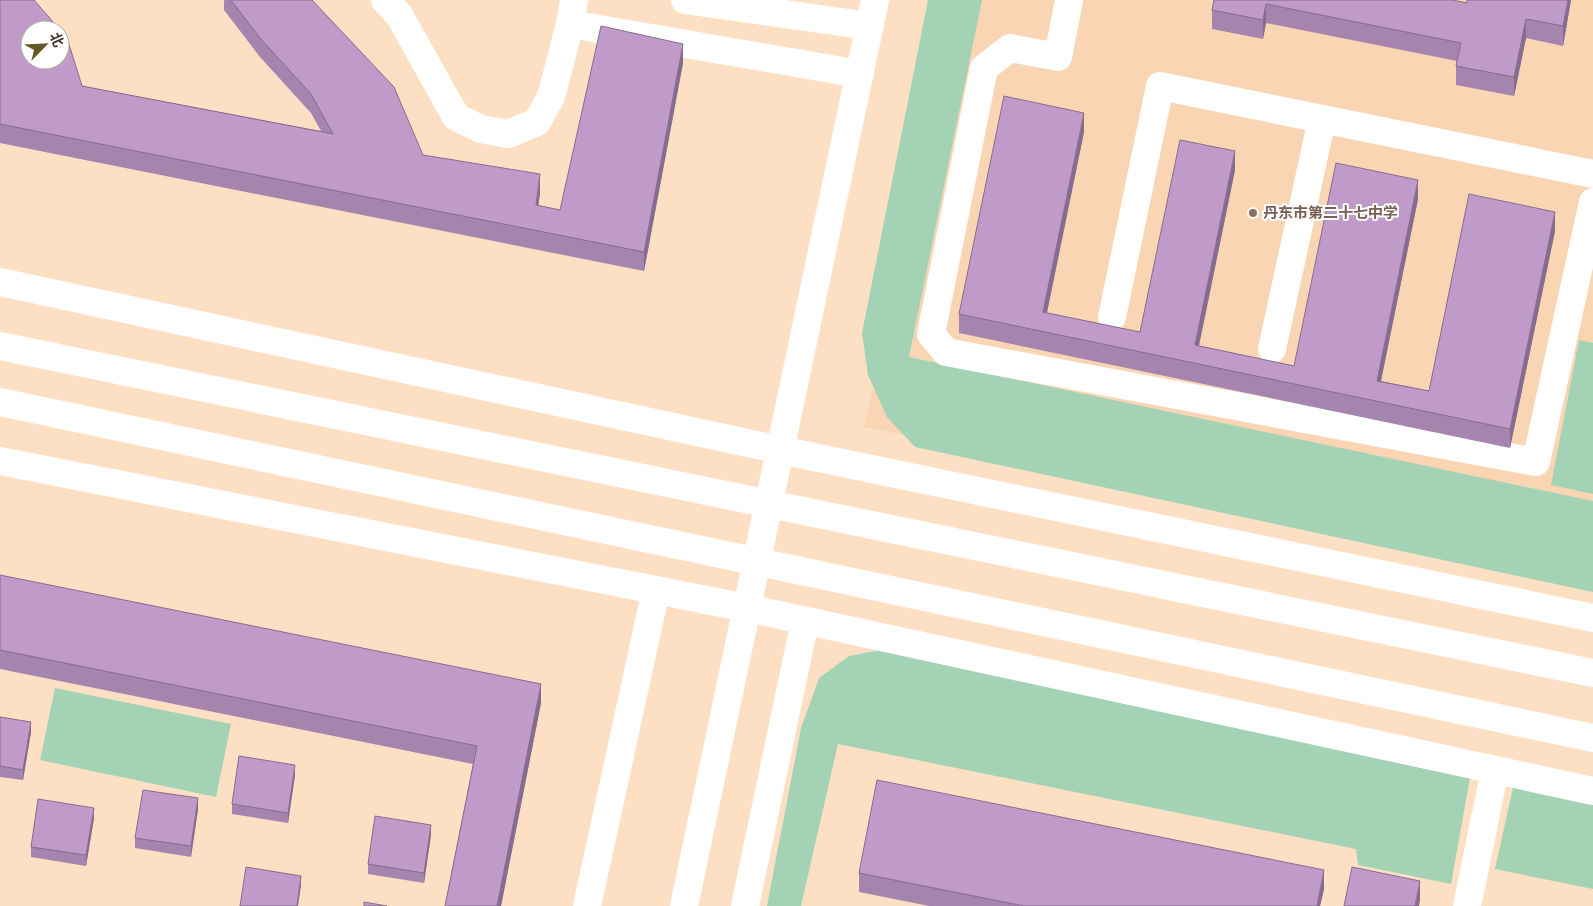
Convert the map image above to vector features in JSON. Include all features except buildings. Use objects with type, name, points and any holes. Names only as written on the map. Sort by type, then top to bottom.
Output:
[{"type":"street","points":[[385,0],[399,15],[456,117],[482,129],[508,134],[537,122],[551,98],[572,12],[860,74]]},
{"type":"street","points":[[684,906],[873,13],[685,0]]},
{"type":"street","points":[[1069,0],[1058,57],[1010,48],[984,68],[931,334],[946,352],[1536,462],[1593,202]]},
{"type":"street","points":[[1112,317],[1160,86],[1593,174]]},
{"type":"street","points":[[1272,349],[1322,119]]},
{"type":"street","points":[[0,282],[780,450],[1593,618]]},
{"type":"street","points":[[0,346],[1593,673]]},
{"type":"street","points":[[0,402],[1593,738]]},
{"type":"street","points":[[0,461],[747,608],[1593,791]]},
{"type":"street","points":[[587,906],[656,590]]},
{"type":"street","points":[[745,906],[805,621]]},
{"type":"street","points":[[1467,906],[1495,770]]},
{"type":"shaded area","name":"丹东市第二十七中学","points":[[964,0],[1593,0],[1593,575],[864,427]]},
{"type":"green space","points":[[928,0],[982,0],[909,357],[1593,501],[1593,592],[915,447],[887,417],[868,375],[862,333]]},
{"type":"green space","points":[[1579,340],[1593,343],[1593,494],[1551,485]]},
{"type":"green space","points":[[886,649],[1470,778],[1451,884],[1358,865],[1356,849],[838,744],[801,906],[767,906],[801,728],[819,678],[849,656]]},
{"type":"green space","points":[[55,688],[231,724],[216,797],[40,760]]},
{"type":"green space","points":[[1514,783],[1593,801],[1593,889],[1495,869]]},
{"type":"place","name":"丹东市第二十七中学","points":[[1253,213]]}]
